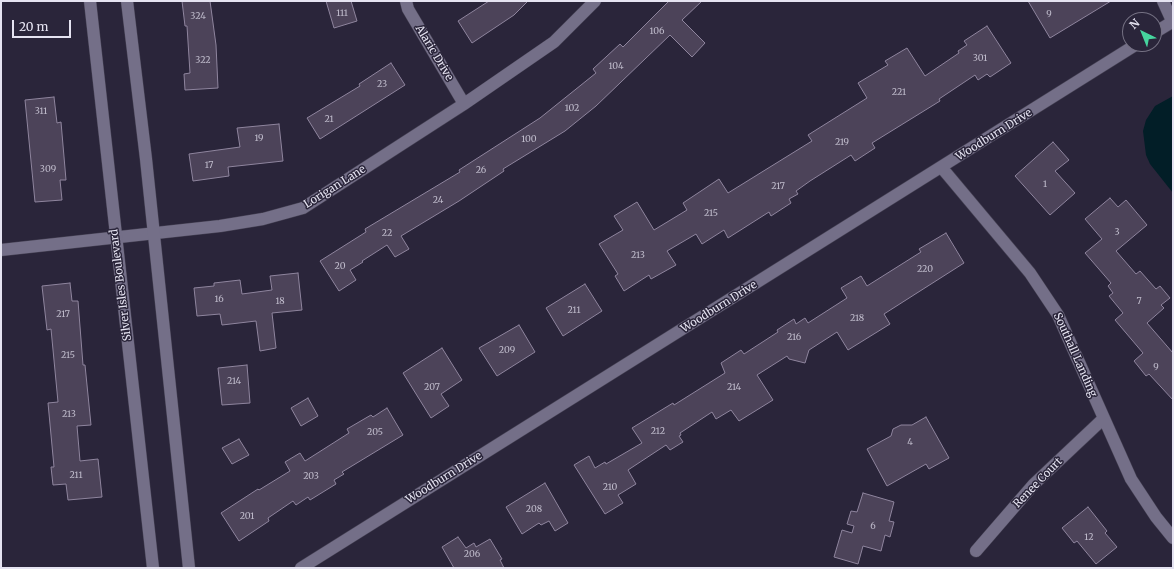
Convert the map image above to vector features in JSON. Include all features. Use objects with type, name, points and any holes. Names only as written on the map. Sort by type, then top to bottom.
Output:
[{"type":"street","name":"Silver Isles Boulevard","points":[[90,1],[153,568]]},
{"type":"street","points":[[127,1],[189,568]]},
{"type":"street","name":"Alaric Drive","points":[[406,1],[408,9],[464,104]]},
{"type":"street","name":"Lorigan Lane","points":[[1,250],[153,235],[263,219],[303,208],[464,104],[554,42],[595,1]]},
{"type":"street","points":[[1162,28],[1173,22],[1163,1]]},
{"type":"street","name":"Woodburn Drive","points":[[301,568],[942,168],[1124,52]]},
{"type":"street","name":"Southall Landing","points":[[942,168],[1030,273],[1058,315],[1131,479],[1156,517],[1173,538]]},
{"type":"street","name":"Renee Court","points":[[976,551],[1034,484],[1104,419]]},
{"type":"water","points":[[1173,96],[1173,193],[1150,164],[1146,155],[1143,131],[1146,120],[1155,106]]},
{"type":"building","points":[[182,1],[210,1],[216,45],[218,88],[185,90],[184,74],[190,73],[187,26],[185,26]]},
{"type":"building","points":[[326,1],[351,1],[357,21],[334,28]]},
{"type":"building","points":[[489,1],[528,1],[514,15],[472,43],[458,21]]},
{"type":"building","points":[[669,1],[702,1],[682,20],[705,43],[692,57],[670,35],[596,106],[565,131],[503,169],[504,171],[459,201],[401,236],[409,249],[395,257],[387,245],[362,261],[363,262],[350,270],[356,280],[339,291],[320,261],[366,232],[365,229],[460,172],[459,170],[540,118],[596,73],[593,69],[620,44],[623,47]]},
{"type":"building","points":[[1028,1],[1111,1],[1050,38]]},
{"type":"building","points":[[987,26],[1011,63],[990,77],[987,74],[978,80],[975,75],[939,99],[940,101],[872,143],[875,148],[855,161],[851,155],[810,181],[796,191],[798,194],[789,199],[791,203],[771,216],[769,212],[728,238],[724,230],[702,244],[696,234],[667,251],[676,265],[651,279],[649,275],[624,291],[615,276],[618,274],[599,244],[623,230],[614,216],[637,202],[654,230],[687,210],[683,203],[719,179],[728,193],[812,141],[808,135],[867,98],[858,83],[888,65],[885,61],[907,48],[925,76],[959,53],[958,51],[967,45],[964,41]]},
{"type":"building","points":[[391,63],[405,85],[320,139],[307,118],[360,86],[359,84]]},
{"type":"building","points":[[54,97],[57,123],[61,122],[66,180],[60,180],[62,200],[35,202],[25,100]]},
{"type":"building","points":[[279,124],[283,161],[228,167],[229,176],[193,181],[189,154],[240,147],[237,128]]},
{"type":"building","points":[[1053,142],[1069,160],[1055,171],[1075,193],[1050,215],[1015,176]]},
{"type":"building","points":[[1110,198],[1118,207],[1126,200],[1147,225],[1116,251],[1136,274],[1140,271],[1156,289],[1160,286],[1170,298],[1161,305],[1164,308],[1147,323],[1173,353],[1173,400],[1149,374],[1146,376],[1134,361],[1143,353],[1115,320],[1123,313],[1109,296],[1113,293],[1108,286],[1111,283],[1085,253],[1102,239],[1085,219]]},
{"type":"building","points":[[946,233],[964,263],[884,314],[890,324],[848,350],[837,332],[809,350],[805,363],[789,359],[787,356],[757,375],[773,400],[739,421],[731,410],[716,419],[712,412],[680,433],[681,435],[679,436],[683,442],[670,450],[666,445],[628,470],[636,484],[618,495],[623,503],[605,514],[574,465],[589,456],[595,468],[605,462],[606,464],[642,443],[632,428],[673,403],[674,405],[725,373],[721,363],[741,350],[744,354],[778,332],[777,330],[794,319],[796,324],[805,318],[808,323],[847,298],[841,288],[861,276],[867,286],[921,252],[919,249]]},
{"type":"building","points":[[298,273],[302,310],[272,313],[276,348],[260,351],[256,321],[222,325],[220,314],[197,316],[194,288],[214,286],[214,283],[240,280],[242,294],[272,290],[270,276]]},
{"type":"building","points":[[70,283],[72,301],[78,301],[83,365],[85,365],[91,425],[77,426],[80,461],[98,459],[102,497],[68,500],[66,484],[53,485],[51,467],[54,467],[48,403],[58,402],[51,329],[47,330],[42,286]]},
{"type":"building","points":[[585,284],[602,311],[563,336],[546,308]]},
{"type":"building","points":[[519,325],[535,352],[497,376],[479,348]]},
{"type":"building","points":[[442,348],[462,380],[441,394],[449,406],[431,418],[403,373]]},
{"type":"building","points":[[247,365],[250,403],[222,405],[218,368]]},
{"type":"building","points":[[308,398],[318,416],[301,426],[291,408]]},
{"type":"building","points":[[387,408],[403,435],[342,472],[344,474],[334,480],[336,484],[310,500],[308,497],[296,505],[293,501],[268,518],[269,521],[239,541],[221,513],[258,489],[259,490],[290,471],[285,462],[300,453],[305,461],[349,433],[347,429],[371,415],[373,417]]},
{"type":"building","points":[[926,417],[949,458],[929,469],[926,464],[887,486],[867,449],[891,436],[893,429],[901,425],[912,425]]},
{"type":"building","points":[[239,439],[249,455],[232,464],[222,448]]},
{"type":"building","points":[[545,483],[568,523],[555,531],[549,521],[541,525],[539,523],[522,534],[506,507]]},
{"type":"building","points":[[863,493],[894,502],[889,521],[894,522],[890,537],[885,535],[881,551],[863,546],[858,564],[834,557],[842,530],[852,533],[854,526],[847,524],[851,511],[857,512]]},
{"type":"building","points":[[1088,507],[1107,531],[1105,533],[1117,547],[1096,564],[1077,541],[1074,543],[1062,528]]},
{"type":"building","points":[[458,537],[466,548],[474,543],[476,547],[490,539],[502,559],[500,560],[504,568],[454,568],[442,547]]}]
